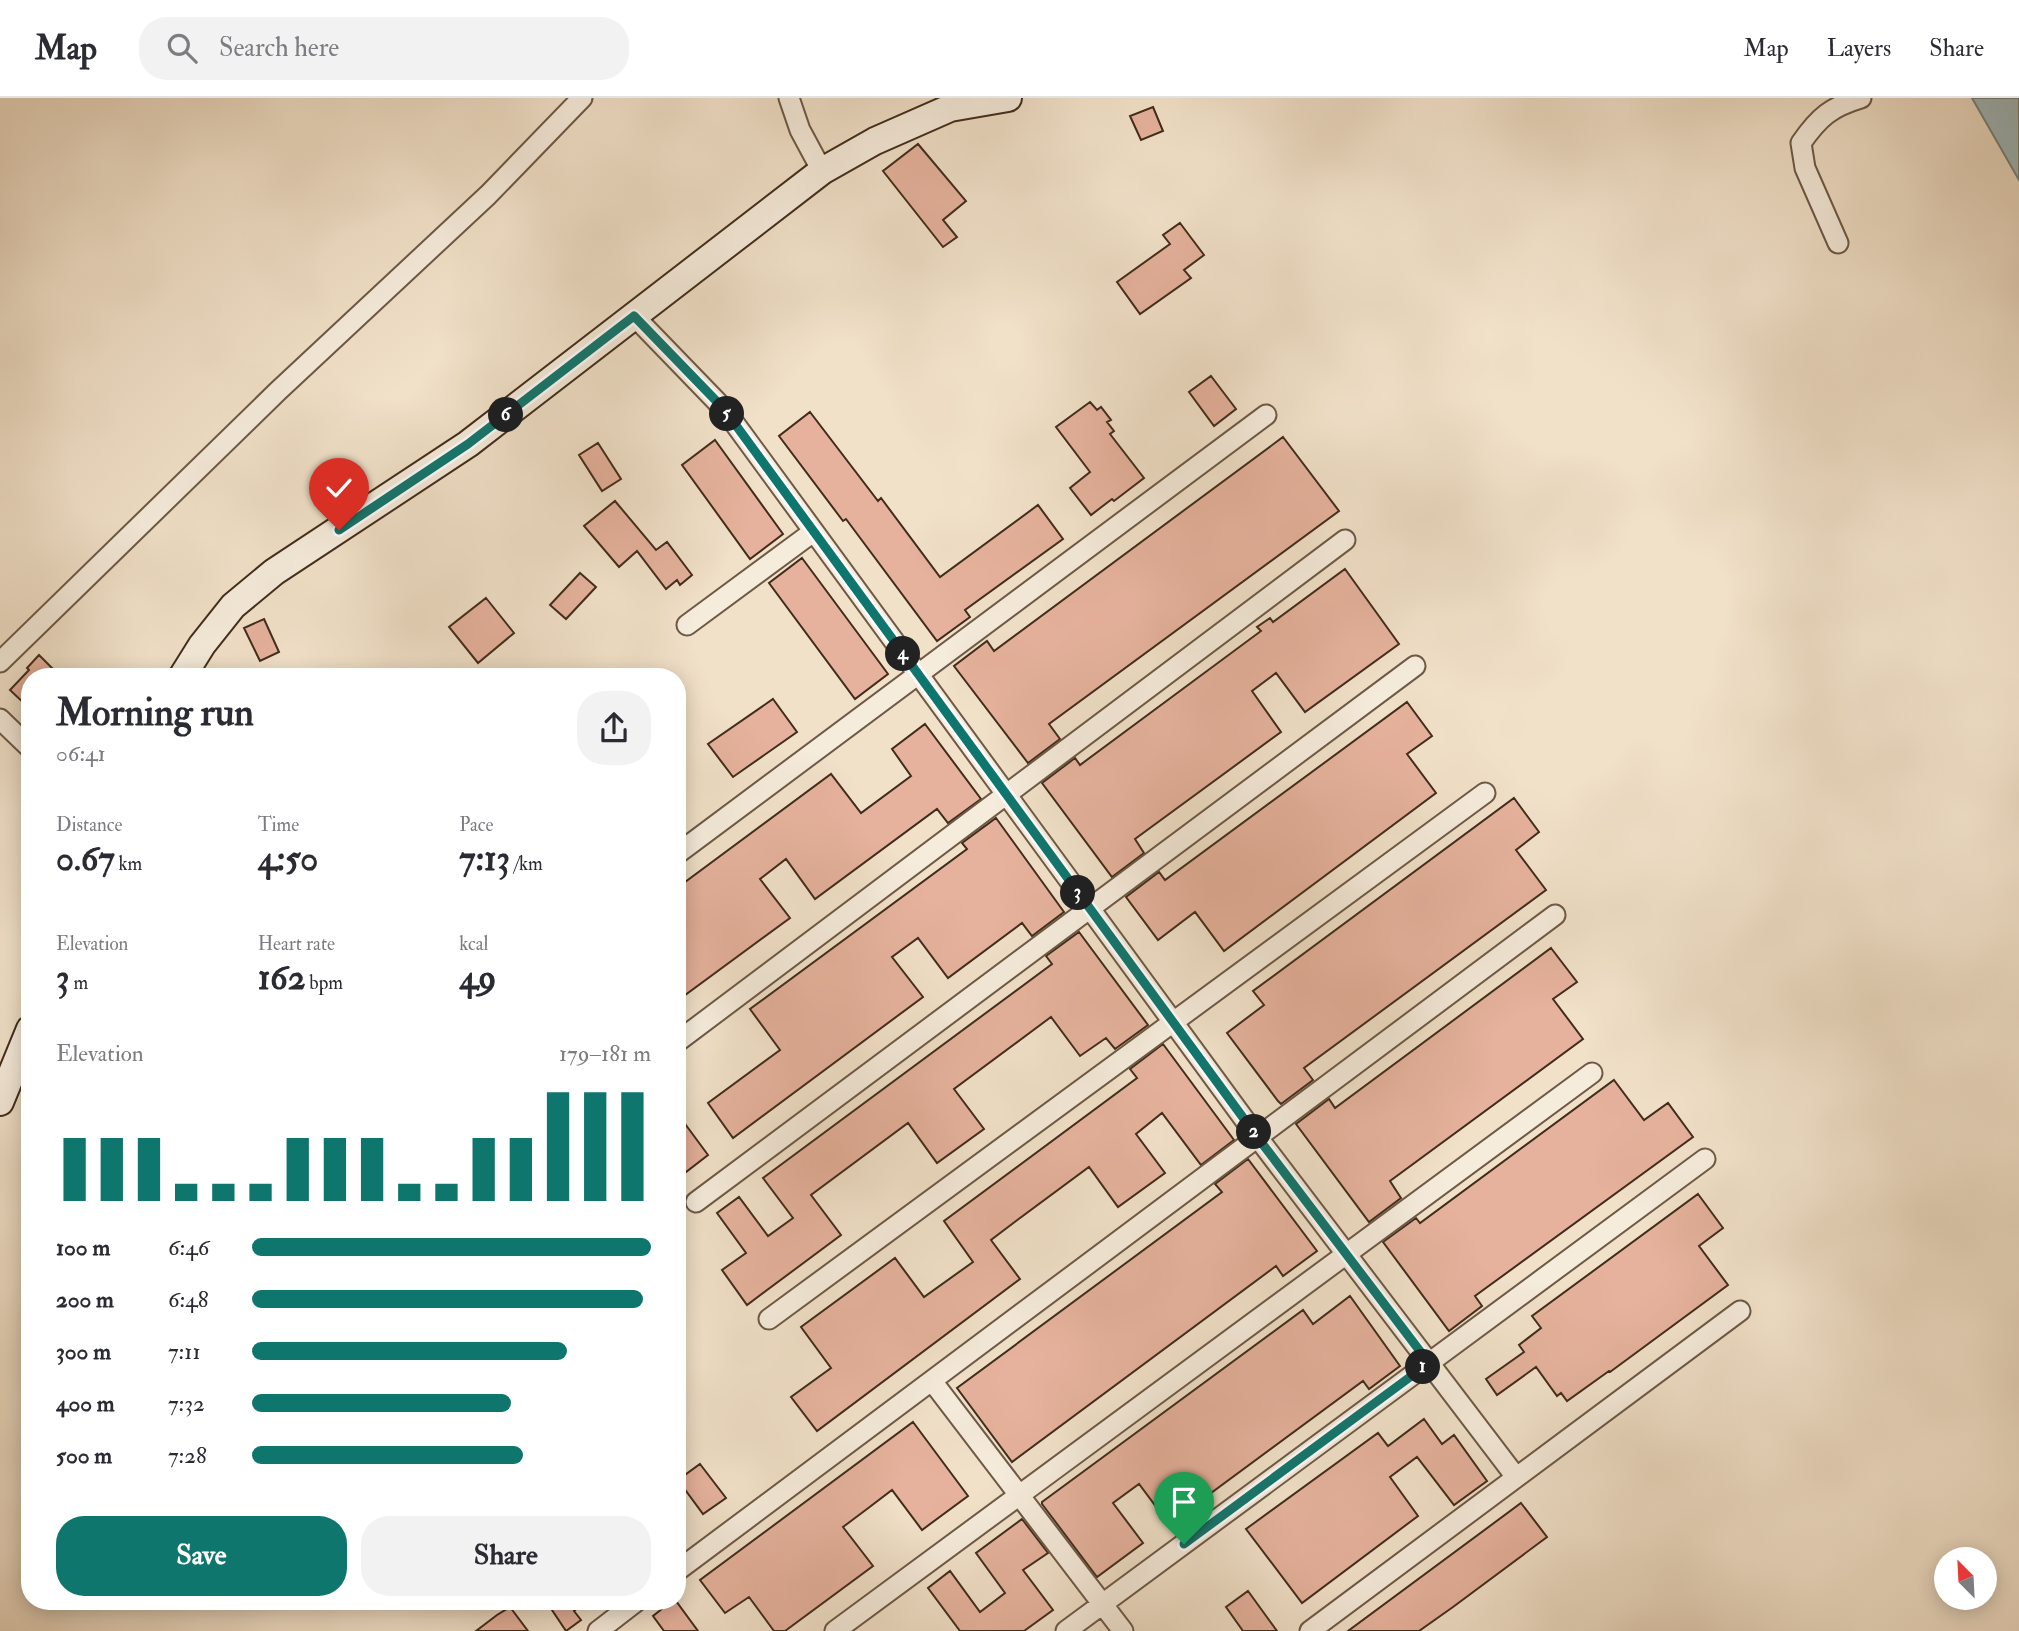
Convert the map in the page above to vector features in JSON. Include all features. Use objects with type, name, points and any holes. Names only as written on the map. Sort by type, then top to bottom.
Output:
[{"type":"main road","points":[[188,668],[233,606],[274,572],[468,444],[822,171],[875,141],[950,108],[1008,98]]},
{"type":"main road","points":[[0,1102],[21,1051]]},
{"type":"street","points":[[0,662],[278,391],[488,195],[582,98]]},
{"type":"street","points":[[789,98],[800,130],[822,171]]},
{"type":"street","points":[[1838,243],[1805,168],[1801,143],[1814,124],[1836,106],[1861,98]]},
{"type":"street","points":[[634,316],[724,409],[1258,1138],[1516,1478]]},
{"type":"street","points":[[686,847],[1266,415]]},
{"type":"street","points":[[687,625],[813,531]]},
{"type":"street","points":[[686,1035],[1345,540]]},
{"type":"street","points":[[696,1202],[1415,666]]},
{"type":"street","points":[[0,719],[21,739]]},
{"type":"street","points":[[769,1319],[1485,793]]},
{"type":"street","points":[[686,1564],[1555,915]]},
{"type":"street","points":[[835,1631],[1592,1073]]},
{"type":"street","points":[[1066,1631],[1706,1159]]},
{"type":"street","points":[[1310,1631],[1740,1311]]},
{"type":"street","points":[[932,1381],[1123,1631]]},
{"type":"street","points":[[597,1631],[625,1610]]},
{"type":"water","points":[[1972,98],[2019,98],[2019,180]]},
{"type":"building","points":[[1153,107],[1163,131],[1141,140],[1130,116]]},
{"type":"building","points":[[918,144],[966,201],[943,220],[957,237],[943,247],[883,171]]},
{"type":"building","points":[[1180,223],[1204,255],[1184,270],[1191,278],[1140,314],[1117,282],[1170,244],[1163,235]]},
{"type":"building","points":[[1211,376],[1236,409],[1214,426],[1189,392]]},
{"type":"building","points":[[1090,402],[1097,410],[1101,407],[1111,420],[1107,422],[1114,431],[1110,434],[1144,478],[1091,515],[1070,488],[1090,472],[1056,427]]},
{"type":"building","points":[[810,412],[878,501],[881,498],[940,577],[1038,505],[1063,539],[965,610],[970,617],[937,641],[846,519],[843,521],[779,436]]},
{"type":"building","points":[[1283,437],[1339,511],[1049,724],[1060,739],[1028,763],[954,666],[987,641],[994,651]]},
{"type":"building","points":[[715,440],[783,534],[750,559],[682,465]]},
{"type":"building","points":[[598,443],[621,479],[602,491],[579,455]]},
{"type":"building","points":[[615,501],[656,550],[667,542],[692,575],[680,585],[677,580],[666,589],[637,551],[619,567],[584,526]]},
{"type":"building","points":[[802,558],[888,674],[855,699],[769,583]]},
{"type":"building","points":[[1345,569],[1399,644],[1305,712],[1276,673],[1252,691],[1281,732],[1135,839],[1144,853],[1112,877],[1042,783],[1075,758],[1080,765],[1261,631],[1257,627],[1270,618],[1273,622]]},
{"type":"building","points":[[580,573],[596,587],[566,619],[550,605]]},
{"type":"building","points":[[486,598],[514,633],[478,663],[449,627]]},
{"type":"building","points":[[264,619],[279,652],[260,661],[244,628]]},
{"type":"building","points":[[39,655],[52,668],[27,668]]},
{"type":"building","points":[[21,678],[21,700],[10,690]]},
{"type":"building","points":[[773,699],[797,732],[733,777],[708,744]]},
{"type":"building","points":[[1407,702],[1432,736],[1407,754],[1436,793],[1224,951],[1195,912],[1158,940],[1126,897],[1159,872],[1165,880]]},
{"type":"building","points":[[925,724],[981,799],[948,823],[937,809],[815,899],[786,859],[760,879],[790,918],[686,994],[686,881],[831,774],[861,813],[911,776],[892,749]]},
{"type":"building","points":[[1514,798],[1539,832],[1516,850],[1546,890],[1304,1068],[1313,1080],[1281,1104],[1227,1033],[1264,1005],[1253,991]]},
{"type":"building","points":[[996,818],[1064,912],[1032,936],[1022,923],[948,978],[918,938],[892,957],[923,997],[733,1138],[708,1103],[780,1050],[750,1009],[967,849],[962,843]]},
{"type":"building","points":[[1079,932],[1148,1025],[1115,1049],[1106,1038],[1080,1056],[1051,1017],[954,1089],[984,1129],[937,1163],[908,1123],[811,1195],[841,1235],[747,1305],[722,1270],[746,1253],[717,1213],[739,1197],[768,1236],[793,1218],[763,1178],[1052,964],[1046,956]]},
{"type":"building","points":[[1551,948],[1577,982],[1553,999],[1583,1039],[1390,1181],[1401,1198],[1369,1222],[1296,1124],[1329,1099],[1335,1108]]},
{"type":"building","points":[[1163,1044],[1234,1140],[1201,1165],[1162,1113],[1136,1134],[1165,1173],[1118,1207],[1089,1167],[1016,1221],[991,1240],[1020,1279],[817,1431],[791,1397],[831,1368],[801,1327],[895,1258],[924,1297],[973,1262],[944,1221],[1137,1078],[1130,1069]]},
{"type":"building","points":[[1614,1080],[1644,1120],[1668,1103],[1693,1137],[1475,1296],[1482,1306],[1449,1331],[1383,1242],[1416,1218],[1420,1223]]},
{"type":"building","points":[[686,1125],[708,1155],[686,1172]]},
{"type":"building","points":[[1248,1159],[1317,1251],[1283,1276],[1276,1266],[1012,1462],[957,1388],[1222,1192],[1215,1184]]},
{"type":"building","points":[[1698,1194],[1723,1228],[1699,1246],[1728,1285],[1567,1401],[1561,1393],[1557,1396],[1536,1367],[1497,1395],[1486,1379],[1524,1352],[1519,1345],[1541,1328],[1532,1316]]},
{"type":"building","points":[[1350,1296],[1400,1366],[1369,1389],[1363,1381],[1169,1524],[1139,1484],[1113,1503],[1143,1543],[1097,1577],[1042,1502],[1303,1310],[1313,1324]]},
{"type":"building","points":[[1424,1419],[1442,1444],[1454,1435],[1487,1481],[1454,1505],[1417,1457],[1390,1477],[1418,1516],[1302,1603],[1246,1529],[1378,1433],[1388,1446]]},
{"type":"building","points":[[913,1422],[968,1496],[922,1530],[892,1490],[843,1527],[873,1566],[785,1631],[774,1631],[749,1597],[725,1613],[700,1580]]},
{"type":"building","points":[[700,1464],[726,1498],[703,1514],[686,1491],[686,1474]]},
{"type":"building","points":[[1521,1503],[1547,1537],[1453,1607],[1419,1631],[1348,1631]]},
{"type":"building","points":[[1022,1519],[1048,1553],[1023,1570],[1053,1610],[1024,1631],[960,1631],[928,1588],[950,1571],[980,1612],[1005,1593],[976,1553]]},
{"type":"building","points":[[1248,1591],[1277,1631],[1243,1631],[1226,1607]]},
{"type":"building","points":[[505,1610],[512,1610],[528,1631],[476,1631]]},
{"type":"building","points":[[552,1610],[575,1610],[581,1620],[566,1631]]},
{"type":"building","points":[[661,1610],[683,1610],[698,1631],[664,1631],[653,1616]]},
{"type":"route","points":[[339,530],[468,444],[634,316],[724,409],[1258,1138],[1429,1363],[1184,1544]]}]
